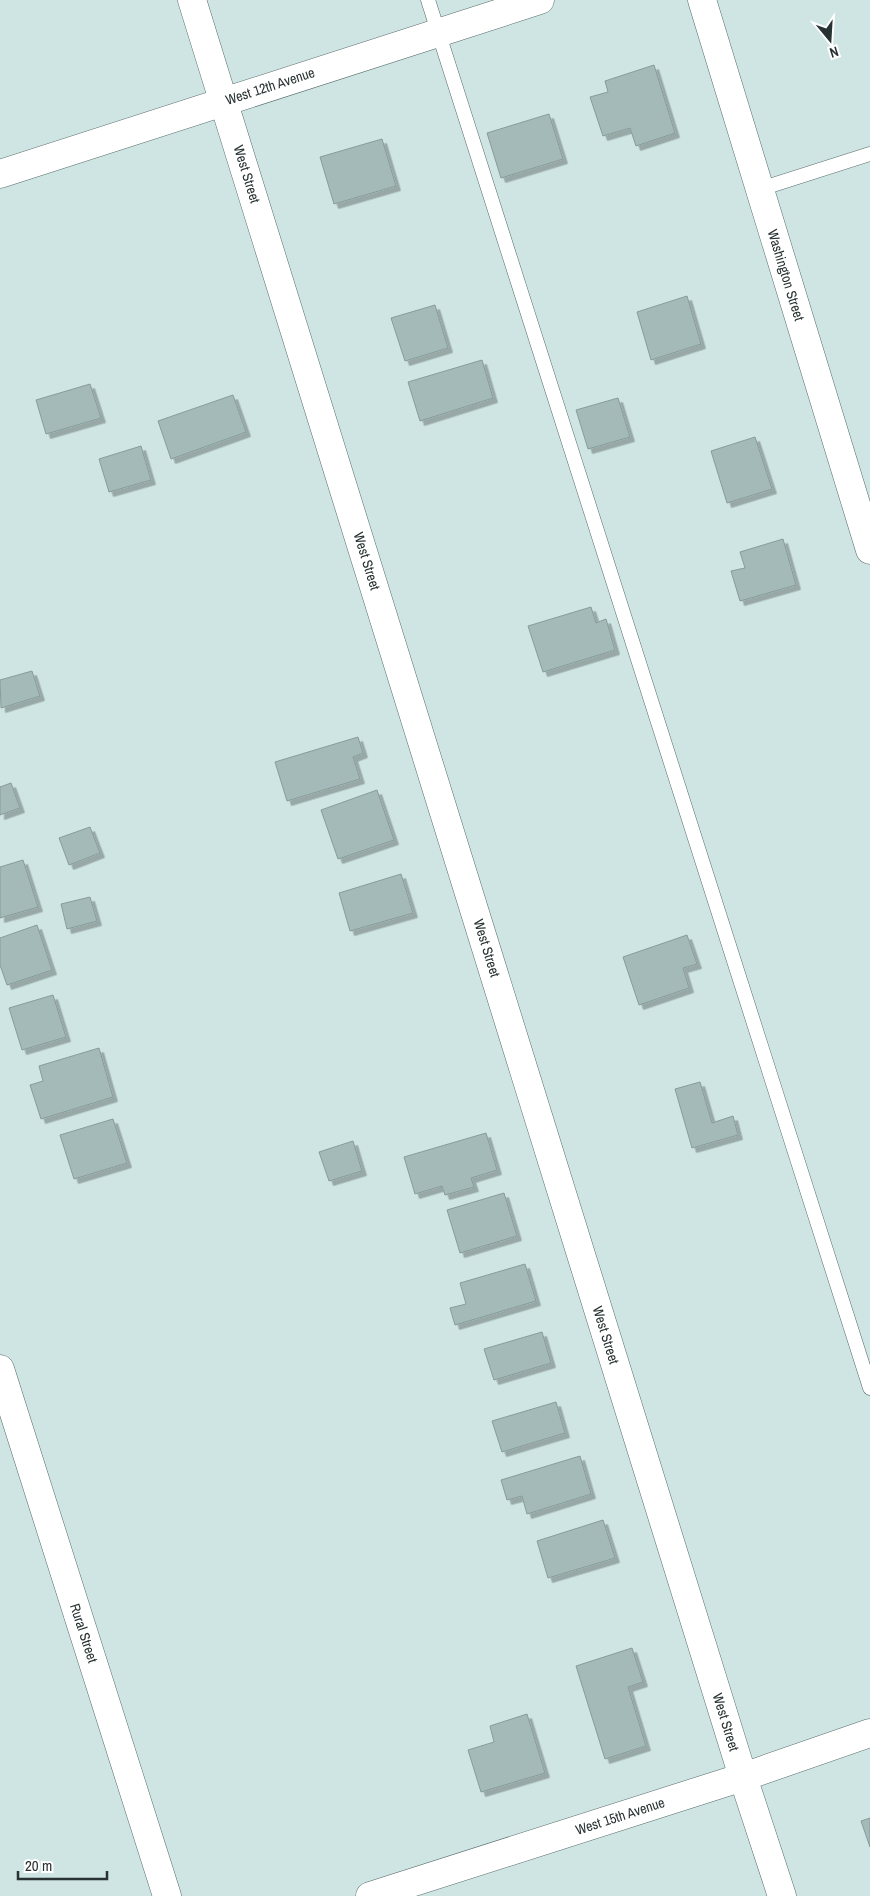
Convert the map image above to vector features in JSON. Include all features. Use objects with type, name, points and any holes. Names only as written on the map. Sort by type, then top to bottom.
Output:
[{"type":"street","name":"West Street","points":[[192,0],[743,1777],[782,1896]]},
{"type":"street","name":"West 12th Avenue","points":[[0,174],[540,0]]},
{"type":"street","name":"Washington Street","points":[[702,0],[870,550]]},
{"type":"street","name":"Rural Street","points":[[0,1369],[167,1896]]},
{"type":"street","name":"West 15th Avenue","points":[[370,1896],[743,1777],[870,1733]]},
{"type":"lane","points":[[428,0],[870,1388]]},
{"type":"lane","points":[[760,189],[870,154]]},
{"type":"building","points":[[654,65],[675,133],[636,146],[630,128],[603,136],[590,97],[608,92],[605,81]]},
{"type":"building","points":[[549,114],[563,159],[501,178],[487,133]]},
{"type":"building","points":[[382,139],[396,186],[334,204],[320,157]]},
{"type":"building","points":[[687,296],[701,344],[651,360],[637,312]]},
{"type":"building","points":[[435,305],[448,348],[405,361],[391,318]]},
{"type":"building","points":[[482,360],[493,398],[420,421],[408,382]]},
{"type":"building","points":[[90,384],[101,418],[46,434],[36,400]]},
{"type":"building","points":[[233,395],[246,432],[171,459],[158,421]]},
{"type":"building","points":[[618,398],[630,437],[588,449],[576,410]]},
{"type":"building","points":[[755,437],[772,489],[727,503],[711,451]]},
{"type":"building","points":[[141,446],[151,480],[109,492],[99,459]]},
{"type":"building","points":[[783,539],[796,585],[740,601],[731,571],[745,568],[740,552]]},
{"type":"building","points":[[591,607],[596,623],[606,619],[615,650],[543,672],[528,626]]},
{"type":"building","points":[[32,671],[40,696],[1,708],[0,680]]},
{"type":"building","points":[[358,737],[363,753],[353,757],[360,779],[287,801],[275,762]]},
{"type":"building","points":[[11,783],[20,808],[0,815],[0,787]]},
{"type":"building","points":[[377,790],[394,840],[338,859],[321,810]]},
{"type":"building","points":[[90,827],[100,853],[69,865],[59,838]]},
{"type":"building","points":[[23,860],[38,907],[0,918],[0,867]]},
{"type":"building","points":[[401,874],[413,913],[350,931],[339,893]]},
{"type":"building","points":[[90,897],[97,921],[67,929],[61,904]]},
{"type":"building","points":[[37,925],[52,970],[7,985],[0,965],[0,938]]},
{"type":"building","points":[[687,935],[697,964],[683,968],[689,988],[639,1005],[623,957]]},
{"type":"building","points":[[53,995],[66,1037],[22,1050],[9,1008]]},
{"type":"building","points":[[99,1048],[113,1097],[41,1119],[30,1085],[43,1081],[39,1066]]},
{"type":"building","points":[[700,1082],[712,1123],[733,1116],[738,1135],[692,1148],[675,1089]]},
{"type":"building","points":[[113,1119],[127,1163],[74,1179],[60,1135]]},
{"type":"building","points":[[486,1133],[497,1170],[471,1178],[474,1187],[445,1195],[442,1186],[415,1194],[404,1157]]},
{"type":"building","points":[[353,1141],[362,1171],[329,1181],[319,1152]]},
{"type":"building","points":[[504,1193],[517,1236],[460,1253],[447,1210]]},
{"type":"building","points":[[525,1264],[536,1301],[455,1325],[450,1308],[466,1304],[460,1283]]},
{"type":"building","points":[[542,1332],[551,1363],[494,1380],[484,1349]]},
{"type":"building","points":[[556,1402],[565,1433],[502,1452],[492,1421]]},
{"type":"building","points":[[580,1456],[591,1494],[527,1514],[522,1496],[507,1500],[501,1480]]},
{"type":"building","points":[[603,1520],[615,1558],[548,1578],[537,1541]]},
{"type":"building","points":[[632,1648],[643,1682],[628,1687],[646,1746],[605,1759],[576,1666]]},
{"type":"building","points":[[527,1714],[545,1773],[481,1792],[468,1750],[494,1742],[490,1726]]},
{"type":"building","points":[[870,1818],[870,1847],[861,1821]]}]
